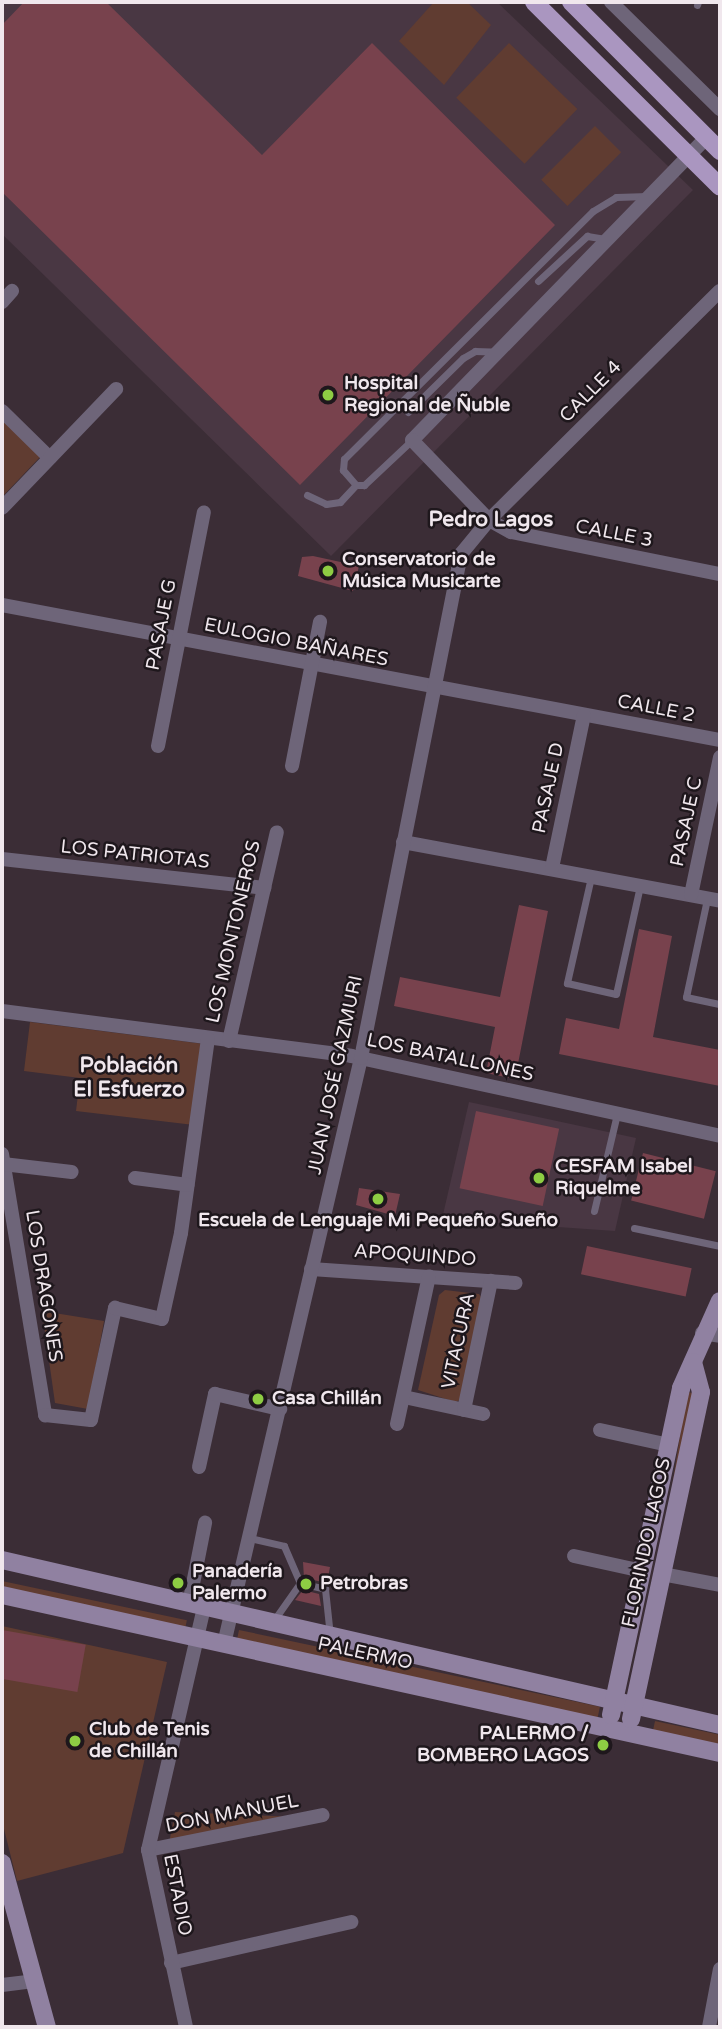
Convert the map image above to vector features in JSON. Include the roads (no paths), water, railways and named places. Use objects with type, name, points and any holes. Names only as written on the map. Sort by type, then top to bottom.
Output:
[{"type":"main road","points":[[534,2],[720,187]]},
{"type":"main road","points":[[571,2],[720,151]]},
{"type":"street","points":[[611,2],[720,109]]},
{"type":"street","points":[[412,440],[707,137]]},
{"type":"street","name":"CALLE 4","points":[[489,520],[720,291]]},
{"type":"street","points":[[2,508],[116,389]]},
{"type":"street","points":[[2,411],[50,458]]},
{"type":"street","name":"CALLE 3","points":[[412,440],[489,520],[520,536],[720,574]]},
{"type":"street","name":"PASAJE G","points":[[158,746],[204,512]]},
{"type":"street","name":"JUAN JOSÉ GAZMURI","points":[[225,1644],[361,1058],[461,554],[489,520]]},
{"type":"street","name":"EULOGIO BAÑARES","points":[[2,606],[308,666],[584,715]]},
{"type":"street","points":[[292,766],[308,666],[320,622]]},
{"type":"street","name":"CALLE 2","points":[[584,715],[720,740]]},
{"type":"street","name":"PASAJE D","points":[[552,869],[584,715]]},
{"type":"street","name":"PASAJE C","points":[[691,895],[720,757]]},
{"type":"street","name":"LOS MONTONEROS","points":[[229,1041],[277,832]]},
{"type":"street","points":[[403,842],[713,900]]},
{"type":"street","name":"LOS PATRIOTAS","points":[[2,859],[264,888]]},
{"type":"street","name":"LOS BATALLONES","points":[[2,1011],[361,1058],[720,1136]]},
{"type":"street","name":"LOS MONTONEROS","points":[[45,1415],[91,1420],[115,1308],[163,1319],[188,1185],[208,1039]]},
{"type":"street","name":"LOS DRAGONES","points":[[45,1415],[3,1159],[72,1172]]},
{"type":"street","points":[[135,1178],[188,1185]]},
{"type":"street","name":"APOQUINDO","points":[[311,1269],[516,1283]]},
{"type":"street","points":[[397,1424],[429,1276]]},
{"type":"street","name":"VITACURA","points":[[464,1410],[491,1281]]},
{"type":"street","name":"FLORINDO LAGOS","points":[[609,1728],[681,1388],[693,1362],[711,1334],[720,1301]]},
{"type":"street","name":"FLORINDO LAGOS","points":[[628,1732],[701,1392],[693,1362]]},
{"type":"street","points":[[199,1467],[215,1395],[280,1409]]},
{"type":"street","points":[[404,1397],[483,1413]]},
{"type":"street","points":[[600,1430],[669,1445]]},
{"type":"street","points":[[197,1606],[205,1523]]},
{"type":"street","points":[[573,1556],[642,1571]]},
{"type":"street","name":"PALERMO","points":[[2,1560],[614,1703],[720,1725]]},
{"type":"street","points":[[662,1574],[720,1585]]},
{"type":"street","name":"PALERMO","points":[[2,1595],[720,1753]]},
{"type":"street","name":"ESTADIO","points":[[186,2027],[148,1850],[196,1638],[197,1606]]},
{"type":"street","name":"DON MANUEL","points":[[148,1850],[323,1815]]},
{"type":"street","points":[[2,1863],[47,2027]]},
{"type":"street","points":[[171,1963],[351,1922]]},
{"type":"street","points":[[709,2027],[720,1969]]},
{"type":"street","points":[[2,1985],[34,1981]]},
{"type":"lane","points":[[356,485],[342,470],[344,459],[593,211],[616,197],[649,196]]},
{"type":"lane","points":[[538,281],[587,236],[607,239]]},
{"type":"lane","points":[[408,412],[463,358],[475,351],[498,352]]},
{"type":"lane","points":[[307,495],[326,504],[340,502],[356,485],[376,476],[412,440]]},
{"type":"lane","points":[[591,876],[567,983],[616,994],[640,886]]},
{"type":"lane","points":[[713,900],[686,997],[720,1004]]},
{"type":"lane","points":[[594,1211],[617,1114]]},
{"type":"lane","points":[[634,1228],[720,1246]]},
{"type":"lane","points":[[250,1538],[284,1546],[300,1583]]},
{"type":"lane","points":[[272,1623],[300,1583]]},
{"type":"lane","points":[[300,1583],[325,1589],[330,1637]]},
{"type":"place","name":"Hospital Regional de Ñuble","points":[[328,395]]},
{"type":"place","name":"Conservatorio de Música Musicarte","points":[[328,571]]},
{"type":"place","name":"CESFAM Isabel Riquelme","points":[[539,1178]]},
{"type":"place","name":"Escuela de Lenguaje Mi Pequeño Sueño","points":[[378,1199]]},
{"type":"place","name":"Casa Chillán","points":[[258,1399]]},
{"type":"place","name":"Panadería Palermo","points":[[178,1583]]},
{"type":"place","name":"Petrobras","points":[[306,1584]]},
{"type":"place","name":"Club de Tenis de Chillán","points":[[75,1741]]},
{"type":"place","name":"PALERMO / BOMBERO LAGOS","points":[[603,1745]]},
{"type":"district","name":"Pedro Lagos","points":[[491,520]]},
{"type":"district","name":"Población El Esfuerzo","points":[[129,1078]]}]
